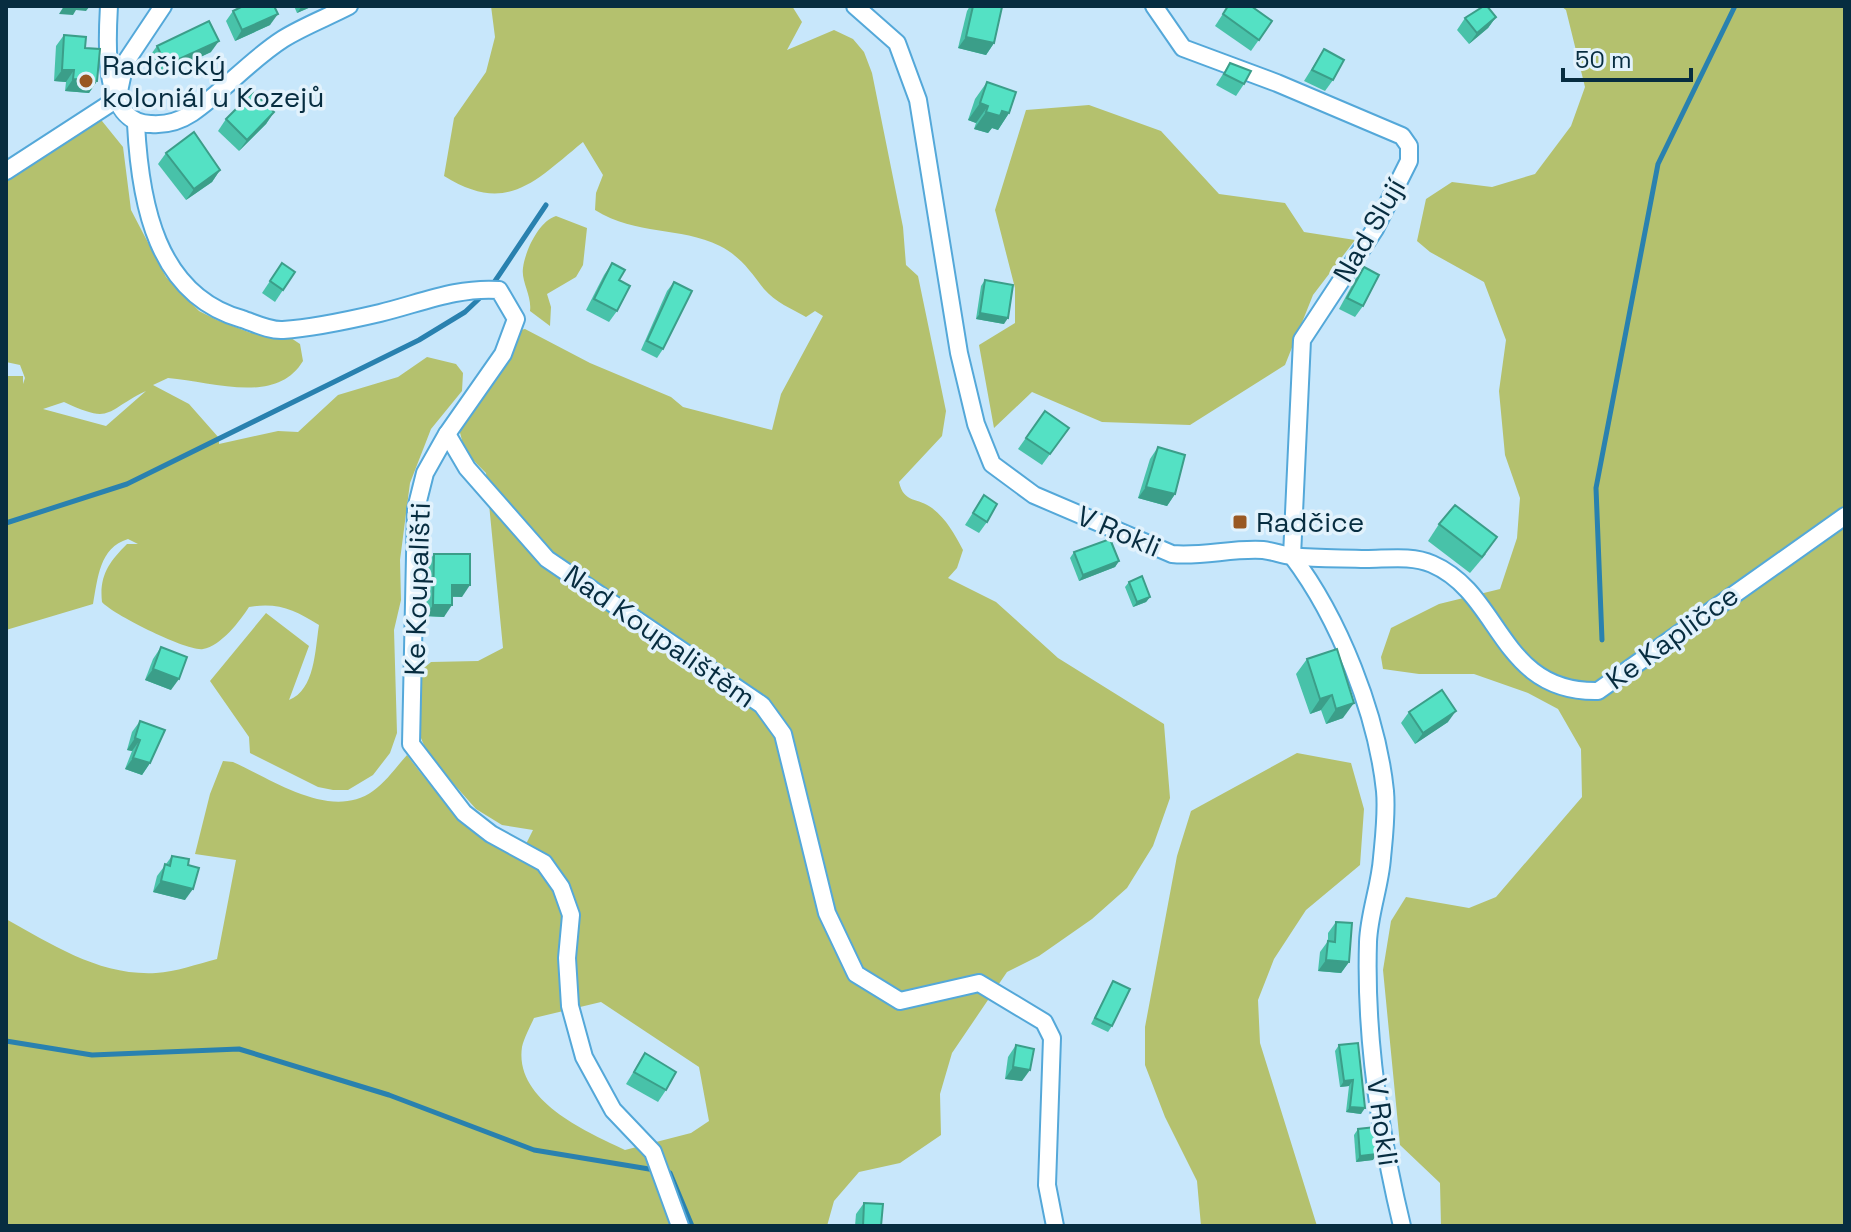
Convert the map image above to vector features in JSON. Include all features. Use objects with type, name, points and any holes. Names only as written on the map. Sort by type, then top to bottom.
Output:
[{"type":"street","points":[[109,6],[106,58],[117,99],[128,118],[136,124],[164,125],[190,114],[283,39],[349,6]]},
{"type":"street","points":[[6,171],[117,99],[125,63],[163,6]]},
{"type":"street","name":"V Rokli","points":[[855,6],[897,43],[918,100],[959,353],[976,424],[992,464],[1034,495],[1172,554],[1191,556],[1262,550],[1292,556],[1316,588],[1377,739],[1385,794],[1382,862],[1368,940],[1370,1018],[1386,1161],[1402,1226]]},
{"type":"street","name":"Nad Slují","points":[[1154,6],[1183,48],[1277,83],[1394,133],[1409,146],[1409,161],[1375,229],[1302,340],[1292,556]]},
{"type":"street","name":"Ke Koupališti","points":[[136,124],[139,178],[163,254],[189,290],[223,314],[280,330],[379,313],[471,288],[499,290],[516,319],[503,354],[447,434],[425,473],[416,509],[411,744],[464,813],[491,834],[544,863],[561,887],[571,915],[567,958],[570,1006],[584,1057],[613,1110],[656,1159],[680,1226]]},
{"type":"street","name":"Nad Koupalištěm","points":[[447,434],[467,468],[547,559],[762,705],[783,734],[827,913],[856,974],[900,1001],[979,983],[1044,1022],[1052,1038],[1047,1185],[1055,1226]]},
{"type":"street","name":"Ke Kapličce","points":[[1292,556],[1409,559],[1433,564],[1459,584],[1487,614],[1508,648],[1545,679],[1570,691],[1598,691],[1845,516]]},
{"type":"green space","points":[[491,6],[792,6],[802,22],[787,50],[834,30],[853,39],[864,52],[872,73],[903,227],[906,265],[918,276],[946,411],[942,436],[899,482],[901,489],[908,497],[937,513],[950,527],[963,550],[957,568],[948,578],[996,602],[1058,658],[1164,724],[1170,798],[1153,846],[1127,888],[1092,919],[1039,956],[1007,972],[952,1053],[940,1094],[941,1135],[900,1163],[859,1172],[834,1201],[827,1226],[6,1226],[6,919],[78,957],[135,973],[164,972],[217,959],[236,860],[195,854],[210,794],[223,761],[233,762],[302,794],[339,802],[357,799],[373,791],[407,755],[457,812],[486,834],[521,854],[533,830],[502,825],[476,809],[428,755],[416,726],[418,673],[431,662],[478,661],[503,648],[486,473],[465,452],[458,425],[516,331],[525,329],[590,363],[671,397],[683,407],[772,430],[781,394],[823,316],[815,311],[806,317],[778,301],[768,294],[739,260],[720,246],[689,236],[626,224],[595,210],[596,193],[603,175],[583,142],[534,181],[503,193],[485,193],[444,176],[454,118],[486,72],[495,37]],"holes":[[[601,1002],[699,1067],[709,1121],[691,1133],[625,1150],[574,1124],[541,1099],[529,1083],[523,1066],[522,1047],[534,1018]]]},
{"type":"green space","points":[[1561,6],[1845,6],[1845,1226],[1441,1226],[1440,1183],[1400,1145],[1383,970],[1391,921],[1406,897],[1469,908],[1496,897],[1582,797],[1581,749],[1558,709],[1528,693],[1474,674],[1419,674],[1383,669],[1381,657],[1391,628],[1439,604],[1500,589],[1517,538],[1520,498],[1505,455],[1499,391],[1506,340],[1484,282],[1430,252],[1417,241],[1426,199],[1452,182],[1492,187],[1535,174],[1571,126],[1585,87],[1566,10]]},
{"type":"green space","points":[[1089,105],[1161,131],[1219,194],[1285,203],[1304,232],[1355,240],[1313,295],[1285,365],[1190,425],[1102,422],[1032,392],[994,428],[979,345],[1015,323],[1015,288],[995,210],[1026,110]]},
{"type":"green space","points":[[96,120],[102,121],[123,147],[131,210],[166,277],[199,311],[217,320],[251,333],[285,334],[300,344],[303,361],[291,375],[277,383],[242,388],[168,378],[153,385],[189,404],[219,438],[219,444],[278,431],[298,432],[338,395],[398,377],[427,357],[456,364],[463,373],[462,391],[431,429],[410,483],[400,560],[401,600],[394,630],[397,733],[390,753],[373,775],[348,790],[318,787],[250,753],[249,737],[210,681],[266,613],[309,646],[289,700],[298,695],[312,668],[319,625],[302,615],[286,608],[249,607],[229,632],[210,647],[195,648],[167,639],[102,602],[102,584],[110,563],[127,544],[138,544],[128,539],[118,543],[106,557],[93,604],[6,630],[6,376],[23,376],[23,384],[25,378],[20,365],[6,362],[6,181],[54,143]],"holes":[[[146,391],[106,426],[43,409],[64,402],[92,413],[108,413]]]},
{"type":"green space","points":[[556,216],[587,228],[583,265],[576,277],[547,294],[551,307],[550,326],[530,311],[523,268],[534,238],[544,224]]},
{"type":"green space","points":[[1297,753],[1351,763],[1364,809],[1360,865],[1306,910],[1274,959],[1258,1000],[1260,1043],[1317,1226],[1201,1226],[1197,1181],[1165,1117],[1145,1065],[1145,1027],[1177,856],[1191,811]]},
{"type":"building","points":[[243,6],[274,6],[278,14],[242,30],[233,11]]},
{"type":"building","points":[[973,6],[1002,7],[994,43],[966,37]]},
{"type":"building","points":[[1228,6],[1251,6],[1272,21],[1259,40],[1223,14]]},
{"type":"building","points":[[1484,6],[1496,17],[1477,33],[1465,18]]},
{"type":"building","points":[[209,21],[219,41],[166,65],[157,46]]},
{"type":"building","points":[[64,35],[86,37],[85,48],[100,49],[97,81],[73,79],[74,70],[62,70]]},
{"type":"building","points":[[1324,49],[1344,60],[1333,80],[1312,70]]},
{"type":"building","points":[[1230,63],[1251,71],[1244,84],[1224,74]]},
{"type":"building","points":[[987,82],[1016,92],[1009,113],[1002,111],[1000,116],[986,112],[988,106],[980,103]]},
{"type":"building","points":[[253,92],[274,112],[247,140],[226,119]]},
{"type":"building","points":[[194,132],[220,170],[194,189],[166,153]]},
{"type":"building","points":[[282,263],[295,272],[283,290],[270,281]]},
{"type":"building","points":[[612,263],[625,270],[619,280],[630,286],[617,311],[594,299]]},
{"type":"building","points":[[1364,267],[1379,275],[1363,306],[1347,298]]},
{"type":"building","points":[[985,280],[1013,285],[1008,318],[980,313]]},
{"type":"building","points":[[674,282],[692,291],[663,349],[647,341]]},
{"type":"building","points":[[1045,411],[1069,428],[1050,454],[1026,438]]},
{"type":"building","points":[[1158,447],[1185,455],[1175,494],[1146,487]]},
{"type":"building","points":[[984,495],[997,504],[987,522],[973,513]]},
{"type":"building","points":[[1455,505],[1497,537],[1482,557],[1439,524]]},
{"type":"building","points":[[1110,539],[1119,561],[1083,575],[1074,552]]},
{"type":"building","points":[[434,554],[470,554],[470,585],[452,585],[452,605],[433,605]]},
{"type":"building","points":[[1142,576],[1150,597],[1137,602],[1129,582]]},
{"type":"building","points":[[161,647],[187,657],[179,679],[153,669]]},
{"type":"building","points":[[1337,649],[1354,703],[1336,709],[1332,695],[1320,699],[1307,659]]},
{"type":"building","points":[[1442,690],[1456,711],[1423,733],[1409,712]]},
{"type":"building","points":[[140,721],[165,730],[150,763],[133,758],[140,740],[135,738]]},
{"type":"building","points":[[172,856],[189,859],[188,865],[199,868],[193,889],[161,881],[165,864],[170,866]]},
{"type":"building","points":[[1336,922],[1352,923],[1349,962],[1326,960],[1328,941],[1335,942]]},
{"type":"building","points":[[1113,981],[1130,989],[1112,1026],[1095,1018]]},
{"type":"building","points":[[1358,1043],[1365,1108],[1350,1107],[1353,1080],[1344,1081],[1339,1045]]},
{"type":"building","points":[[1016,1045],[1034,1049],[1030,1070],[1013,1067]]},
{"type":"building","points":[[645,1053],[676,1072],[666,1090],[634,1072]]},
{"type":"building","points":[[1375,1127],[1377,1154],[1360,1156],[1358,1129]]},
{"type":"building","points":[[864,1203],[883,1204],[881,1226],[863,1226]]},
{"type":"waterway","points":[[1602,640],[1596,488],[1658,164],[1735,6]]},
{"type":"waterway","points":[[491,287],[546,205]]},
{"type":"waterway","points":[[6,523],[127,484],[419,340],[465,312],[484,294]]},
{"type":"waterway","points":[[6,1041],[92,1055],[239,1049],[389,1095],[534,1150],[655,1170]]},
{"type":"waterway","points":[[665,1172],[670,1173],[692,1226]]},
{"type":"place","name":"Radčický koloniál u Kozejů","points":[[86,81]]},
{"type":"place","name":"Radčice","points":[[1240,522]]}]
